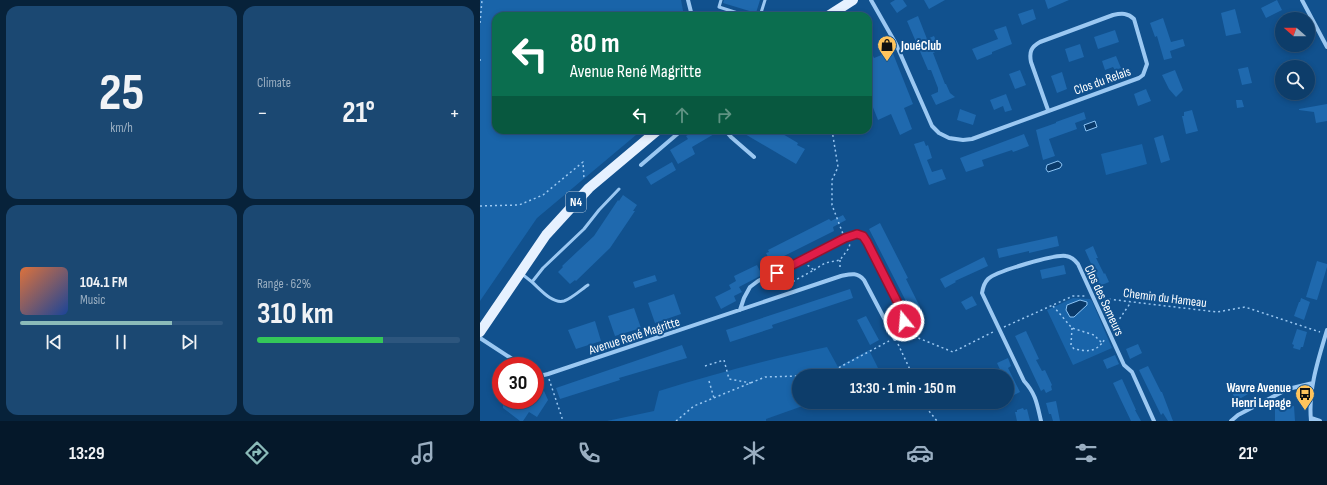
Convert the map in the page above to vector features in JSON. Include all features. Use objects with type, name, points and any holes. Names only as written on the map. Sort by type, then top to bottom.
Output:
[{"type":"main road","points":[[834,12],[853,0]]},
{"type":"main road","name":"N4","points":[[480,332],[546,236],[585,192],[653,134]]},
{"type":"street","points":[[688,0],[691,12]]},
{"type":"street","name":"Clos du Relais","points":[[871,0],[896,44],[929,122],[939,133],[953,139],[963,140],[972,138],[1130,81],[1143,75],[1147,64],[1146,58],[1134,19],[1130,15],[1120,13],[1113,15],[1040,42],[1032,48],[1030,54],[1031,62],[1048,110]]},
{"type":"street","points":[[1302,0],[1327,47]]},
{"type":"street","points":[[641,165],[677,134]]},
{"type":"street","points":[[728,134],[754,157]]},
{"type":"street","points":[[740,310],[750,287],[758,281],[845,238],[857,234],[863,236],[867,242],[905,319],[890,329]]},
{"type":"street","name":"Clos des Semeurs","points":[[1042,421],[1032,390],[1024,381],[982,292],[984,283],[989,277],[1014,267],[1064,256],[1074,259],[1078,264],[1124,365],[1132,372],[1154,421]]},
{"type":"street","name":"Avenue René Magritte","points":[[544,375],[841,276],[855,274],[864,280],[895,338]]},
{"type":"street","points":[[1320,421],[1311,420],[1313,383],[1316,366],[1326,332]]},
{"type":"street","points":[[480,338],[509,357]]},
{"type":"street","points":[[1231,421],[1238,415],[1288,389],[1313,383]]},
{"type":"lane","points":[[721,0],[719,7],[735,12]]},
{"type":"lane","points":[[761,12],[765,0]]},
{"type":"lane","points":[[532,282],[543,268],[578,235],[619,188]]},
{"type":"lane","points":[[520,273],[556,301],[564,300],[588,284]]},
{"type":"path","points":[[480,23],[482,0]]},
{"type":"path","points":[[833,134],[838,167],[832,180],[832,206],[845,238]]},
{"type":"path","points":[[480,206],[519,205],[543,195],[583,162],[585,192]]},
{"type":"path","points":[[840,265],[840,260],[847,251]]},
{"type":"path","points":[[804,259],[806,264],[814,270]]},
{"type":"path","points":[[792,292],[792,282],[826,263],[840,260]]},
{"type":"path","name":"Chemin du Hameau","points":[[895,338],[906,334],[953,352],[1073,296],[1093,297],[1217,312],[1246,307],[1326,332]]},
{"type":"path","points":[[1072,328],[1071,345],[1074,350],[1088,351],[1097,349],[1110,334],[1131,302]]},
{"type":"path","points":[[1052,306],[1072,328],[1094,335],[1102,343]]},
{"type":"path","points":[[836,369],[895,338],[910,369]]},
{"type":"path","points":[[705,366],[724,360],[729,379],[751,383]]},
{"type":"path","points":[[548,374],[563,421]]},
{"type":"path","points":[[676,421],[694,406],[751,383],[765,378],[792,376]]},
{"type":"path","points":[[709,381],[714,398]]},
{"type":"path","points":[[928,409],[937,421]]},
{"type":"shaded area","points":[[480,0],[681,0],[683,12],[492,12],[492,134],[637,134],[537,218],[480,301]]},
{"type":"shaded area","points":[[1095,121],[1097,127],[1086,131],[1084,125]]},
{"type":"shaded area","points":[[1142,144],[1147,164],[1106,175],[1101,154]]},
{"type":"shaded area","points":[[1058,161],[1062,165],[1060,168],[1048,172],[1046,169],[1047,165]]},
{"type":"shaded area","points":[[1073,298],[1090,299],[1092,301],[1112,348],[1073,365],[1047,310]]},
{"type":"shaded area","points":[[1080,300],[1087,302],[1087,305],[1074,317],[1070,317],[1066,310],[1067,305]]},
{"type":"shaded area","points":[[827,347],[838,367],[869,350],[878,369],[792,369],[792,409],[794,409],[766,419],[766,421],[607,421],[654,411],[659,391],[743,367]]},
{"type":"building","points":[[724,0],[760,0],[756,12],[723,3]]},
{"type":"building","points":[[895,0],[903,0],[907,6],[897,13],[890,3]]},
{"type":"building","points":[[924,0],[945,0],[929,9]]},
{"type":"building","points":[[1045,0],[1069,0],[1048,9]]},
{"type":"building","points":[[1277,0],[1282,10],[1275,12],[1275,14],[1266,18],[1261,8]]},
{"type":"building","points":[[1033,9],[1036,19],[1022,25],[1018,14]]},
{"type":"building","points":[[1235,9],[1241,33],[1226,36],[1221,13]]},
{"type":"building","points":[[918,16],[927,39],[934,36],[940,50],[933,53],[945,84],[950,93],[955,97],[936,105],[931,95],[938,92],[938,88],[931,70],[928,70],[907,21]]},
{"type":"building","points":[[1163,18],[1171,42],[1183,39],[1185,46],[1170,51],[1172,58],[1164,60],[1157,36],[1155,37],[1150,23]]},
{"type":"building","points":[[1006,26],[1012,44],[977,60],[972,49],[998,39],[994,30]]},
{"type":"building","points":[[1115,30],[1119,42],[1098,49],[1094,37]]},
{"type":"building","points":[[1080,44],[1084,57],[1069,62],[1065,49]]},
{"type":"building","points":[[892,51],[913,104],[904,108],[912,129],[900,135],[891,114],[878,120],[872,105],[872,54],[874,58]]},
{"type":"building","points":[[1116,56],[1121,68],[1115,70],[1113,67],[1105,70],[1102,61]]},
{"type":"building","points":[[1248,67],[1252,83],[1242,85],[1238,69]]},
{"type":"building","points":[[1020,70],[1026,85],[1015,89],[1009,74]]},
{"type":"building","points":[[1175,70],[1183,90],[1176,97],[1169,89],[1162,75]]},
{"type":"building","points":[[1062,72],[1067,89],[1057,93],[1051,76]]},
{"type":"building","points":[[1146,89],[1151,101],[1138,106],[1134,94]]},
{"type":"building","points":[[1006,94],[1012,110],[1005,112],[1003,106],[994,110],[990,100]]},
{"type":"building","points":[[1236,100],[1242,100],[1244,107],[1237,108]]},
{"type":"building","points":[[1327,104],[1327,121],[1316,123],[1314,112],[1299,110],[1299,109]]},
{"type":"building","points":[[960,109],[976,115],[973,125],[957,120]]},
{"type":"building","points":[[1192,110],[1198,131],[1186,134],[1182,116],[1184,116],[1184,112]]},
{"type":"building","points":[[1084,112],[1086,119],[1075,123],[1077,129],[1049,139],[1055,156],[1043,160],[1036,130]]},
{"type":"building","points":[[690,134],[714,134],[692,147],[695,154],[678,164],[670,150],[688,139],[686,136]]},
{"type":"building","points":[[745,134],[783,134],[805,149],[796,164]]},
{"type":"building","points":[[1024,134],[1029,146],[982,160],[984,166],[966,172],[960,158]]},
{"type":"building","points":[[1163,135],[1170,160],[1161,163],[1154,138]]},
{"type":"building","points":[[924,141],[926,146],[928,145],[932,158],[927,160],[932,172],[942,169],[946,179],[929,185],[914,144]]},
{"type":"building","points":[[672,162],[676,170],[651,185],[646,177]]},
{"type":"building","points":[[623,195],[637,205],[633,211],[635,211],[610,248],[576,281],[575,280],[570,284],[558,272],[563,267],[562,266],[594,236]]},
{"type":"building","points":[[843,215],[846,220],[833,227],[834,231],[774,261],[773,259],[770,261],[766,253],[769,252],[768,250],[829,219],[831,221]]},
{"type":"building","points":[[880,223],[908,278],[906,279],[923,313],[914,317],[869,229]]},
{"type":"building","points":[[1057,236],[1059,246],[999,258],[997,249]]},
{"type":"building","points":[[1093,246],[1098,258],[1096,258],[1109,282],[1097,287],[1093,279],[1097,277],[1085,250]]},
{"type":"building","points":[[984,257],[988,266],[955,281],[956,282],[945,288],[940,279]]},
{"type":"building","points":[[1317,261],[1327,264],[1327,267],[1317,300],[1306,297]]},
{"type":"building","points":[[757,265],[762,275],[739,287],[742,292],[734,296],[736,301],[721,309],[715,297],[731,289],[729,285],[736,281],[734,276]]},
{"type":"building","points":[[1064,265],[1066,274],[1042,279],[1040,270]]},
{"type":"building","points":[[655,275],[657,281],[635,288],[633,282]]},
{"type":"building","points":[[850,289],[853,298],[772,325],[773,328],[730,342],[726,330]]},
{"type":"building","points":[[674,294],[681,314],[655,323],[648,303]]},
{"type":"building","points":[[972,296],[977,305],[966,310],[961,302]]},
{"type":"building","points":[[1301,298],[1310,302],[1304,320],[1294,316]]},
{"type":"building","points":[[634,308],[641,328],[615,336],[608,316]]},
{"type":"building","points":[[866,316],[879,340],[870,345],[857,320]]},
{"type":"building","points":[[595,321],[601,341],[576,349],[568,330]]},
{"type":"building","points":[[1297,329],[1307,332],[1303,347],[1301,347],[1300,350],[1293,348],[1294,345],[1292,344]]},
{"type":"building","points":[[1026,331],[1039,359],[1036,360],[1042,371],[1045,370],[1052,385],[1052,390],[1046,393],[1044,389],[1041,391],[1015,336]]},
{"type":"building","points":[[1138,344],[1142,353],[1130,359],[1126,349]]},
{"type":"building","points":[[682,345],[687,358],[619,378],[620,380],[560,399],[556,388]]},
{"type":"building","points":[[1115,355],[1119,364],[1107,369],[1103,360]]},
{"type":"building","points":[[1008,358],[1011,366],[1008,369],[1000,369],[997,363]]},
{"type":"building","points":[[1148,366],[1162,392],[1173,421],[1168,421],[1163,413],[1161,415],[1139,370]]},
{"type":"building","points":[[1122,379],[1141,421],[1131,421],[1113,383]]},
{"type":"building","points":[[1014,380],[1020,392],[1014,395]]},
{"type":"building","points":[[1244,385],[1248,394],[1236,401],[1232,392]]},
{"type":"building","points":[[544,391],[548,400],[544,406]]},
{"type":"building","points":[[1056,401],[1060,421],[1053,421],[1046,403]]},
{"type":"building","points":[[1294,406],[1295,421],[1275,421],[1275,407]]},
{"type":"building","points":[[1023,408],[1024,410],[1027,409],[1030,421],[1017,421],[1015,412]]},
{"type":"building","points":[[504,409],[542,409],[537,417],[529,412],[523,421],[520,421]]},
{"type":"place","name":"JouéClub","points":[[887,62]]},
{"type":"place","name":"Wavre Avenue Henri Lepage","points":[[1305,411]]},
{"type":"route","points":[[777,273],[845,238],[857,234],[863,236],[893,292],[902,311],[905,319],[904,321]]}]
